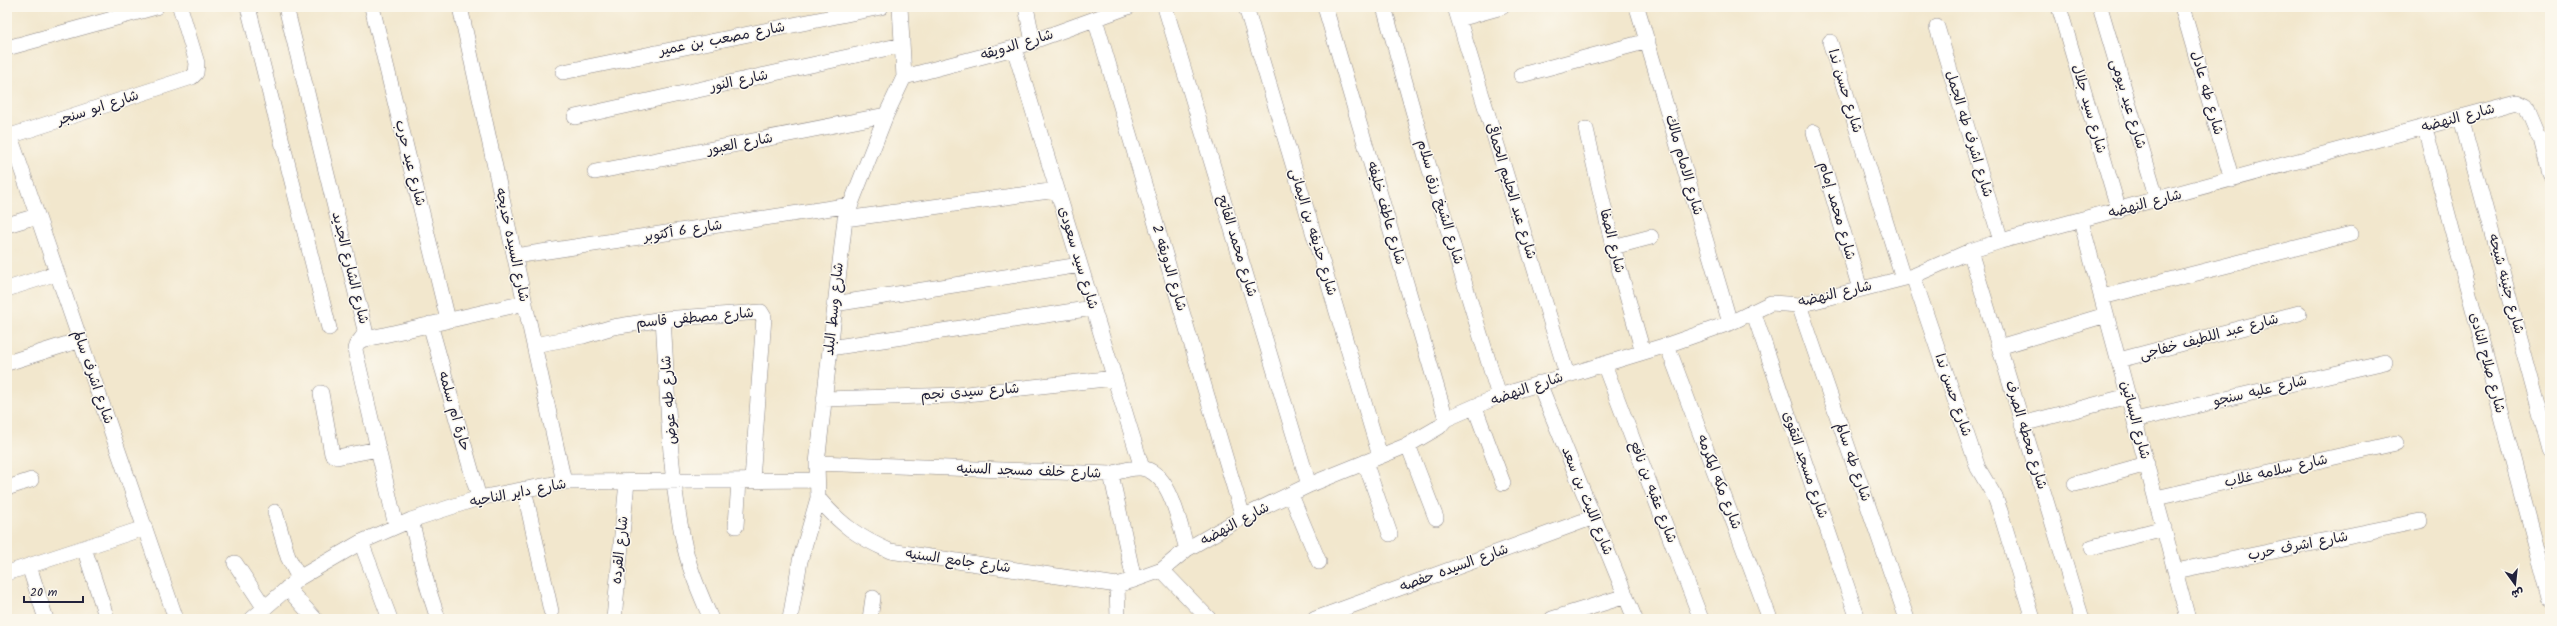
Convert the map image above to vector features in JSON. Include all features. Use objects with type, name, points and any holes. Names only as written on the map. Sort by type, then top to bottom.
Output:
[{"type":"street","points":[[7,48],[156,7]]},
{"type":"street","name":"شارع ابو سنجر","points":[[8,136],[188,79],[196,73],[197,63],[180,7]]},
{"type":"street","points":[[248,7],[329,328]]},
{"type":"street","name":"شارع الشارع الجديد","points":[[286,7],[365,330],[362,340],[357,343],[355,350],[396,526]]},
{"type":"street","name":"شارع عيد حرب","points":[[372,7],[448,320]]},
{"type":"street","name":"شارع السيده خديجه","points":[[460,7],[564,482]]},
{"type":"street","name":"شارع مصعب بن عمير","points":[[563,72],[881,7]]},
{"type":"street","name":"شارع وسط البلد","points":[[790,619],[800,561],[818,498],[817,463],[834,304],[848,212],[886,116],[904,77],[900,7]]},
{"type":"street","points":[[1026,7],[1032,42]]},
{"type":"street","name":"شارع الدويقه","points":[[904,77],[1014,48],[1103,14],[1128,7]]},
{"type":"street","name":"شارع محمد الفاتح","points":[[1165,7],[1309,485]]},
{"type":"street","name":"شارع حذيفه بن اليمانى","points":[[1246,7],[1380,456]]},
{"type":"street","name":"شارع عاطف خليفه","points":[[1325,7],[1446,419]]},
{"type":"street","name":"شارع الشيخ رزق سلام","points":[[1384,7],[1426,157],[1499,396]]},
{"type":"street","points":[[1457,13],[1502,7]]},
{"type":"street","name":"شارع الامام مالك","points":[[1638,7],[1730,323]]},
{"type":"street","name":"شارع سيد جلال","points":[[2059,7],[2119,211]]},
{"type":"street","name":"شارع عيد بيومى","points":[[2100,7],[2157,200]]},
{"type":"street","name":"شارع طه عادل","points":[[2182,7],[2232,180]]},
{"type":"street","name":"شارع عبد الحليم الحماقى","points":[[1457,13],[1567,375]]},
{"type":"street","name":"شارع الدويقه 2","points":[[1103,14],[1243,517]]},
{"type":"street","name":"شارع اشرف طه الجمل","points":[[1937,27],[2001,241]]},
{"type":"street","points":[[1521,75],[1648,41]]},
{"type":"street","name":"شارع حسن ندا","points":[[1830,42],[1908,277],[1978,468],[1995,497],[2000,511],[2033,619]]},
{"type":"street","name":"شارع النور","points":[[575,117],[902,45]]},
{"type":"street","name":"شارع سيد سعودى","points":[[1014,48],[1142,468]]},
{"type":"street","name":"شارع النهضه","points":[[1117,585],[1162,570],[1187,549],[1243,517],[1309,485],[1408,445],[1439,427],[1446,419],[1475,408],[1499,396],[1667,345],[1730,323],[1771,303],[1800,304],[1908,277],[1970,251],[2001,241],[2119,211],[2517,102],[2526,106],[2545,141]]},
{"type":"street","name":"شارع العبور","points":[[595,172],[886,116]]},
{"type":"street","name":"شارع جنينه شيحه","points":[[2461,118],[2550,450]]},
{"type":"street","name":"شارع صلاح النادى","points":[[2425,128],[2550,598]]},
{"type":"street","name":"شارع الصفا","points":[[1586,129],[1613,247],[1643,352]]},
{"type":"street","name":"شارع محمد إمام","points":[[1814,132],[1860,289]]},
{"type":"street","name":"شارع اشرف سالم","points":[[8,136],[57,273],[176,619]]},
{"type":"street","points":[[2545,141],[2550,175]]},
{"type":"street","name":"شارع 6 أكتوبر","points":[[515,256],[848,212],[1057,190]]},
{"type":"street","points":[[7,225],[37,216]]},
{"type":"street","name":"شارع البساتين","points":[[2081,221],[2188,619]]},
{"type":"street","points":[[2102,296],[2351,234]]},
{"type":"street","points":[[1613,247],[1651,237]]},
{"type":"street","name":"شارع محطه الصرف","points":[[1970,251],[2082,619]]},
{"type":"street","points":[[834,304],[1080,265]]},
{"type":"street","points":[[7,289],[57,273]]},
{"type":"street","points":[[362,340],[525,303]]},
{"type":"street","name":"شارع طه سالم","points":[[1800,304],[1907,619]]},
{"type":"street","points":[[830,348],[1093,308]]},
{"type":"street","name":"شارع مصطفى قاسم","points":[[534,345],[583,336],[613,327],[663,319],[757,311],[763,315],[745,480]]},
{"type":"street","name":"شارع مسجد التقوى","points":[[1753,311],[1858,619]]},
{"type":"street","name":"شارع عبد اللطيف خفاجى","points":[[2119,360],[2299,313]]},
{"type":"street","points":[[1999,347],[2106,315]]},
{"type":"street","name":"شارع طه عوض","points":[[663,319],[674,481],[684,545],[695,579],[711,619]]},
{"type":"street","name":"حارة ام سلمه","points":[[430,324],[478,498]]},
{"type":"street","points":[[7,364],[80,340]]},
{"type":"street","name":"شارع مكه المكرمه","points":[[1667,345],[1770,619]]},
{"type":"street","name":"شارع عليه سنجو","points":[[2135,420],[2385,362]]},
{"type":"street","name":"شارع عقبه بن نافع","points":[[1604,364],[1701,619]]},
{"type":"street","name":"شارع سيدى نجم","points":[[824,399],[957,395],[1115,378]]},
{"type":"street","name":"شارع الليث بن سعد","points":[[1539,383],[1635,619]]},
{"type":"street","points":[[321,393],[333,456],[337,457],[378,449]]},
{"type":"street","points":[[2022,424],[2128,396]]},
{"type":"street","points":[[1475,408],[1503,483]]},
{"type":"street","name":"شارع سلامه غلاب","points":[[2156,498],[2396,443]]},
{"type":"street","points":[[1408,445],[1436,518]]},
{"type":"street","points":[[1364,462],[1390,534]]},
{"type":"street","name":"شارع خلف مسجد السنيه","points":[[817,463],[1111,474],[1142,468]]},
{"type":"street","points":[[2075,484],[2147,464]]},
{"type":"street","points":[[1142,468],[1155,473],[1166,483],[1187,549]]},
{"type":"street","points":[[1111,474],[1134,580]]},
{"type":"street","points":[[7,488],[31,480]]},
{"type":"street","points":[[736,526],[745,480]]},
{"type":"street","name":"شارع داير الناحيه","points":[[252,619],[299,578],[361,542],[411,520],[478,498],[564,482],[817,480]]},
{"type":"street","name":"شارع القرده","points":[[614,619],[627,482]]},
{"type":"street","points":[[524,489],[552,611]]},
{"type":"street","points":[[1291,494],[1319,562]]},
{"type":"street","name":"شارع جامع السنيه","points":[[818,498],[838,521],[862,539],[890,551],[1117,585]]},
{"type":"street","points":[[275,512],[283,542],[299,578]]},
{"type":"street","name":"شارع السيده حفصه","points":[[1315,619],[1594,517]]},
{"type":"street","points":[[411,520],[428,588],[438,619]]},
{"type":"street","name":"شارع اشرف حرب","points":[[2176,571],[2420,522]]},
{"type":"street","points":[[7,573],[144,528]]},
{"type":"street","points":[[2092,547],[2164,528]]},
{"type":"street","points":[[361,542],[390,619]]},
{"type":"street","points":[[84,548],[107,619]]},
{"type":"street","points":[[235,563],[264,607]]},
{"type":"street","points":[[29,566],[46,619]]},
{"type":"street","points":[[1162,570],[1210,619]]},
{"type":"street","points":[[1117,585],[1118,619]]},
{"type":"street","points":[[287,588],[315,619]]},
{"type":"street","points":[[1552,619],[1626,596]]},
{"type":"street","points":[[870,619],[873,598]]}]
